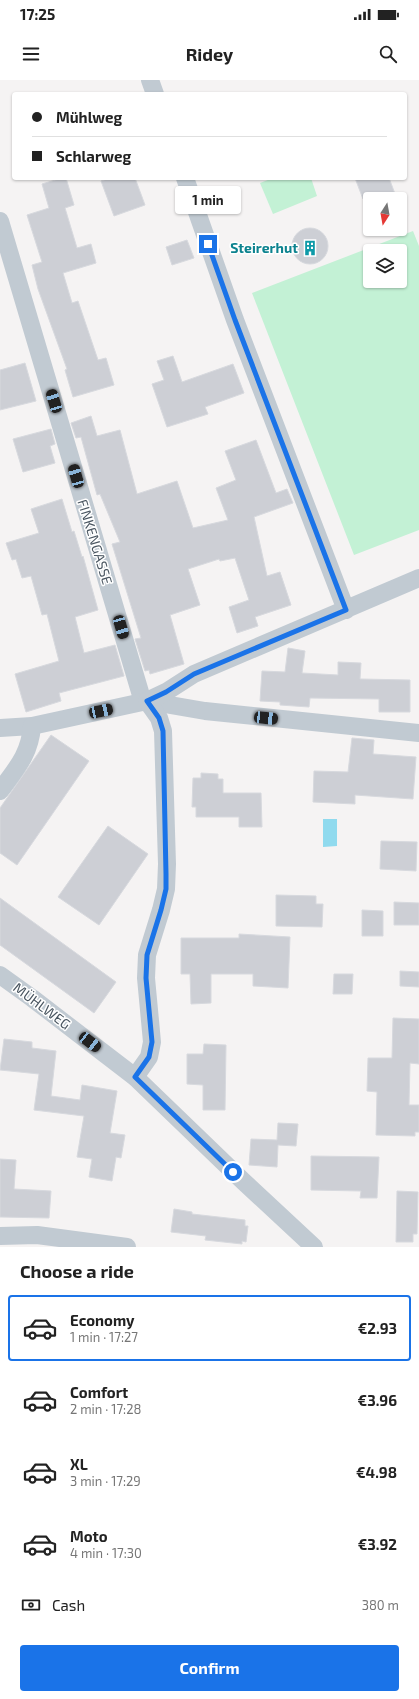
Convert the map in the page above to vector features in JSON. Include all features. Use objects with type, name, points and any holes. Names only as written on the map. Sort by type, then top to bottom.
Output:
[{"type":"street","points":[[150,80],[154,92]]},
{"type":"street","points":[[186,180],[238,327],[346,610]]},
{"type":"street","name":"FINKENGASSE","points":[[0,221],[145,701],[159,718],[163,731],[166,889],[147,955],[146,978],[152,1042],[149,1057],[135,1077]]},
{"type":"street","points":[[0,728],[32,726],[145,701],[166,692],[194,674],[419,578]]},
{"type":"street","points":[[145,701],[205,712],[419,733]]},
{"type":"street","points":[[0,791],[24,758],[31,738],[32,726]]},
{"type":"street","name":"MÜHLWEG","points":[[0,974],[135,1077],[314,1247]]},
{"type":"street","points":[[0,1236],[37,1235],[127,1247]]},
{"type":"green space","points":[[268,180],[312,180],[317,196],[273,214],[260,183]]},
{"type":"green space","points":[[413,231],[419,246],[419,530],[354,555],[252,293],[363,250],[363,288],[407,288],[407,244],[379,244],[400,236],[407,236],[407,233]]},
{"type":"water","points":[[323,819],[337,819],[337,846],[323,847]]},
{"type":"building","points":[[55,180],[67,180],[74,205],[65,208],[77,248],[91,244],[96,263],[63,273],[72,303],[78,301],[98,360],[106,358],[114,385],[73,397],[65,370],[67,369],[38,289],[32,265],[42,262],[27,215],[49,208],[42,184]]},
{"type":"building","points":[[136,180],[145,205],[114,216],[101,181]]},
{"type":"building","points":[[356,180],[390,180],[394,192],[363,192],[363,199]]},
{"type":"building","name":"Steirerhut","points":[[314,228],[323,233],[327,239],[327,253],[323,259],[314,264],[306,264],[297,259],[293,253],[292,242],[297,233],[303,229]]},
{"type":"building","points":[[187,240],[194,258],[172,265],[166,247]]},
{"type":"building","points":[[173,356],[182,382],[233,364],[244,393],[205,407],[208,414],[167,427],[152,384],[164,380],[157,361]]},
{"type":"building","points":[[25,363],[36,401],[0,410],[0,370]]},
{"type":"building","points":[[91,416],[97,436],[120,430],[137,494],[177,481],[193,528],[228,520],[216,488],[236,480],[225,451],[256,440],[276,493],[287,489],[293,503],[254,517],[267,576],[280,572],[291,605],[255,617],[258,626],[237,633],[229,607],[249,600],[235,558],[220,561],[219,559],[188,569],[200,605],[170,615],[184,664],[150,674],[149,670],[145,671],[135,639],[141,638],[112,544],[120,542],[100,494],[97,495],[81,437],[76,438],[71,423]]},
{"type":"building","points":[[51,429],[55,444],[50,446],[55,463],[23,472],[13,439]]},
{"type":"building","points":[[62,499],[72,532],[74,531],[82,557],[83,556],[98,610],[75,617],[84,653],[115,645],[124,676],[59,693],[61,701],[26,712],[15,674],[59,661],[47,614],[42,615],[31,576],[22,578],[16,559],[12,560],[6,543],[39,533],[31,509]]},
{"type":"building","points":[[288,648],[305,651],[302,673],[338,675],[338,662],[361,663],[360,679],[410,680],[410,712],[379,712],[379,699],[310,698],[309,707],[280,705],[280,702],[260,701],[262,671],[285,672]]},
{"type":"building","points":[[51,735],[89,761],[17,865],[0,853],[0,808]]},
{"type":"building","points":[[352,738],[374,740],[373,754],[416,757],[413,799],[355,795],[355,804],[313,802],[314,771],[348,772]]},
{"type":"building","points":[[201,773],[218,774],[218,779],[223,779],[223,793],[261,793],[262,827],[239,827],[239,817],[196,817],[196,807],[192,807],[193,778],[201,778]]},
{"type":"building","points":[[108,826],[148,854],[99,925],[58,897]]},
{"type":"building","points":[[381,841],[417,842],[416,871],[380,869]]},
{"type":"building","points":[[276,895],[316,896],[316,904],[323,904],[322,927],[276,926]]},
{"type":"building","points":[[0,898],[116,982],[94,1013],[0,945]]},
{"type":"building","points":[[394,902],[419,903],[419,925],[394,925]]},
{"type":"building","points":[[362,910],[383,911],[383,936],[362,936]]},
{"type":"building","points":[[239,934],[290,937],[288,988],[253,986],[253,974],[211,974],[211,1003],[191,1004],[190,974],[181,974],[181,938],[239,938]]},
{"type":"building","points":[[400,971],[419,972],[419,987],[400,986]]},
{"type":"building","points":[[334,974],[353,974],[352,994],[333,994]]},
{"type":"building","points":[[393,1018],[419,1019],[419,1064],[410,1063],[409,1105],[419,1105],[419,1132],[415,1132],[415,1136],[376,1135],[377,1092],[367,1091],[368,1058],[392,1058]]},
{"type":"building","points":[[4,1039],[32,1042],[32,1048],[56,1051],[51,1096],[80,1100],[82,1085],[117,1091],[110,1133],[125,1135],[121,1158],[116,1157],[112,1181],[89,1177],[92,1159],[77,1157],[84,1116],[34,1110],[39,1074],[0,1070]]},
{"type":"building","points":[[204,1044],[226,1045],[225,1110],[203,1110],[203,1085],[187,1084],[187,1054],[203,1054]]},
{"type":"building","points":[[278,1123],[298,1124],[296,1146],[278,1145],[277,1167],[249,1165],[251,1139],[277,1140]]},
{"type":"building","points":[[311,1156],[379,1157],[377,1198],[360,1198],[361,1191],[311,1190]]},
{"type":"building","points":[[0,1159],[16,1160],[14,1189],[51,1191],[49,1218],[0,1217]]},
{"type":"building","points":[[397,1191],[418,1192],[417,1234],[413,1234],[413,1242],[396,1242]]},
{"type":"building","points":[[174,1209],[192,1212],[192,1214],[245,1220],[245,1226],[248,1226],[246,1242],[242,1241],[242,1244],[205,1240],[206,1236],[171,1232]]},
{"type":"place","name":"Steirerhut","points":[[310,248]]},
{"type":"route","points":[[208,244],[235,320],[346,610],[194,674],[166,692],[147,701],[159,718],[163,731],[167,864],[166,889],[147,955],[146,978],[152,1042],[149,1057],[135,1077],[233,1172]]}]
